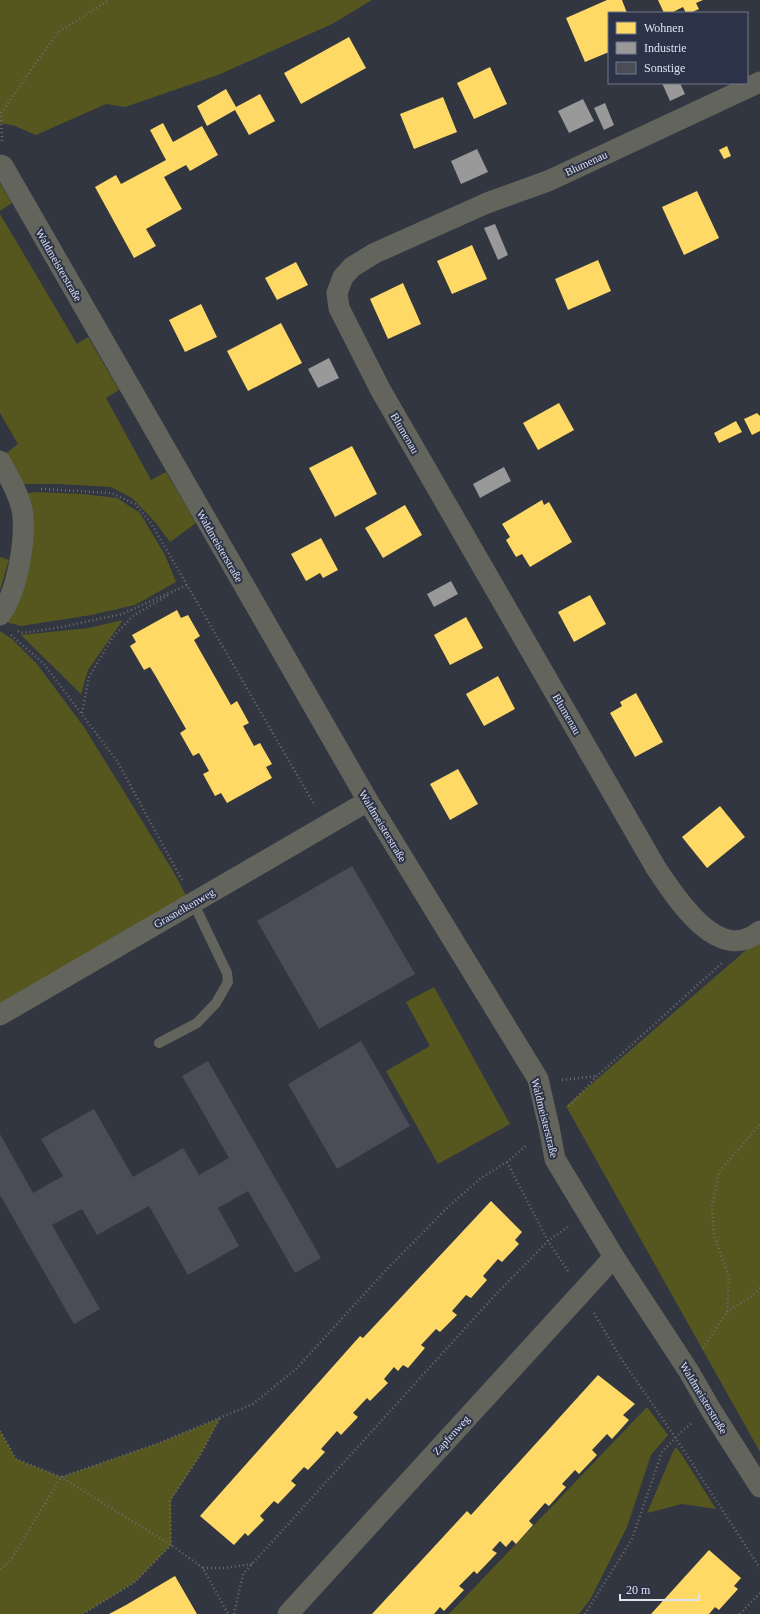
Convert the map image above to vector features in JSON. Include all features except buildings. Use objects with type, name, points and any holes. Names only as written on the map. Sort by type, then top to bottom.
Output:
[{"type":"street","name":"Blumenau","points":[[758,933],[740,942],[722,940],[689,914],[673,894],[652,861],[380,389],[339,308],[337,293],[343,277],[352,267],[375,253],[487,203],[548,181],[760,82]]},
{"type":"street","name":"Waldmeisterstraße","points":[[1,166],[368,801],[538,1079],[555,1159],[586,1212],[688,1370],[711,1410],[760,1487]]},
{"type":"street","points":[[0,461],[16,492],[23,516],[22,547],[15,580],[7,603],[6,624]]},
{"type":"street","name":"Grasnelkenweg","points":[[0,1014],[368,801]]},
{"type":"street","name":"Zapfenweg","points":[[288,1614],[614,1256]]},
{"type":"lane","points":[[159,1043],[197,1023],[216,1003],[228,982],[227,973],[193,902]]},
{"type":"path","points":[[1,166],[1,113],[57,33],[110,0]]},
{"type":"path","points":[[16,492],[44,488],[111,493],[135,504],[151,523],[327,825]]},
{"type":"path","points":[[6,624],[23,633],[62,627],[122,614],[187,585]]},
{"type":"path","points":[[82,713],[89,677],[113,637],[133,616],[187,585]]},
{"type":"path","points":[[6,624],[44,664],[117,761],[193,902]]},
{"type":"path","points":[[0,1569],[10,1561],[61,1477],[152,1446],[253,1404],[296,1369],[387,1269],[449,1206],[481,1178],[507,1162],[549,1127],[597,1076],[723,962]]},
{"type":"path","points":[[538,1079],[558,1080],[597,1076]]},
{"type":"path","points":[[727,1312],[729,1277],[714,1235],[712,1206],[719,1172],[760,1124]]},
{"type":"path","points":[[507,1162],[548,1241],[597,1316],[620,1357],[675,1437],[760,1568]]},
{"type":"path","points":[[234,1614],[243,1574],[491,1300],[548,1241],[586,1212]]},
{"type":"path","points":[[688,1370],[727,1312],[749,1298],[760,1288]]},
{"type":"path","points":[[585,1614],[632,1539],[662,1452],[675,1437],[711,1410]]},
{"type":"path","points":[[83,1614],[136,1582],[170,1545],[170,1500],[199,1457],[220,1418]]},
{"type":"path","points":[[0,1432],[16,1459],[61,1477],[170,1545],[203,1568],[228,1614]]},
{"type":"path","points":[[203,1568],[225,1568],[252,1564]]},
{"type":"path","points":[[740,1614],[760,1593]]},
{"type":"shaded area","points":[[0,0],[372,0],[332,24],[218,75],[125,107],[106,104],[36,135],[15,126],[0,123]]},
{"type":"shaded area","points":[[0,183],[12,203],[0,211]]},
{"type":"shaded area","points":[[0,214],[77,344],[88,337],[119,390],[106,398],[151,480],[166,472],[196,523],[170,542],[155,522],[132,498],[111,487],[58,484],[17,484],[4,455],[18,444],[0,413]]},
{"type":"shaded area","points":[[36,492],[83,494],[117,498],[140,513],[165,555],[176,582],[135,605],[91,615],[21,626],[6,622],[23,494]]},
{"type":"shaded area","points":[[0,557],[9,560],[0,590]]},
{"type":"shaded area","points":[[123,620],[88,670],[81,694],[21,635],[89,628]]},
{"type":"shaded area","points":[[0,631],[12,639],[37,664],[84,727],[173,871],[187,897],[0,1004]]},
{"type":"shaded area","points":[[760,938],[760,1452],[566,1106]]},
{"type":"shaded area","points":[[434,987],[510,1124],[438,1164],[386,1071],[430,1046],[406,1002]]},
{"type":"shaded area","points":[[647,1407],[668,1435],[651,1455],[627,1527],[591,1598],[579,1614],[449,1614]]},
{"type":"shaded area","points":[[220,1418],[199,1457],[171,1500],[171,1545],[135,1582],[83,1614],[0,1614],[0,1431],[16,1459],[61,1477],[159,1443]]},
{"type":"shaded area","points":[[676,1447],[716,1509],[682,1504],[647,1513]]}]
